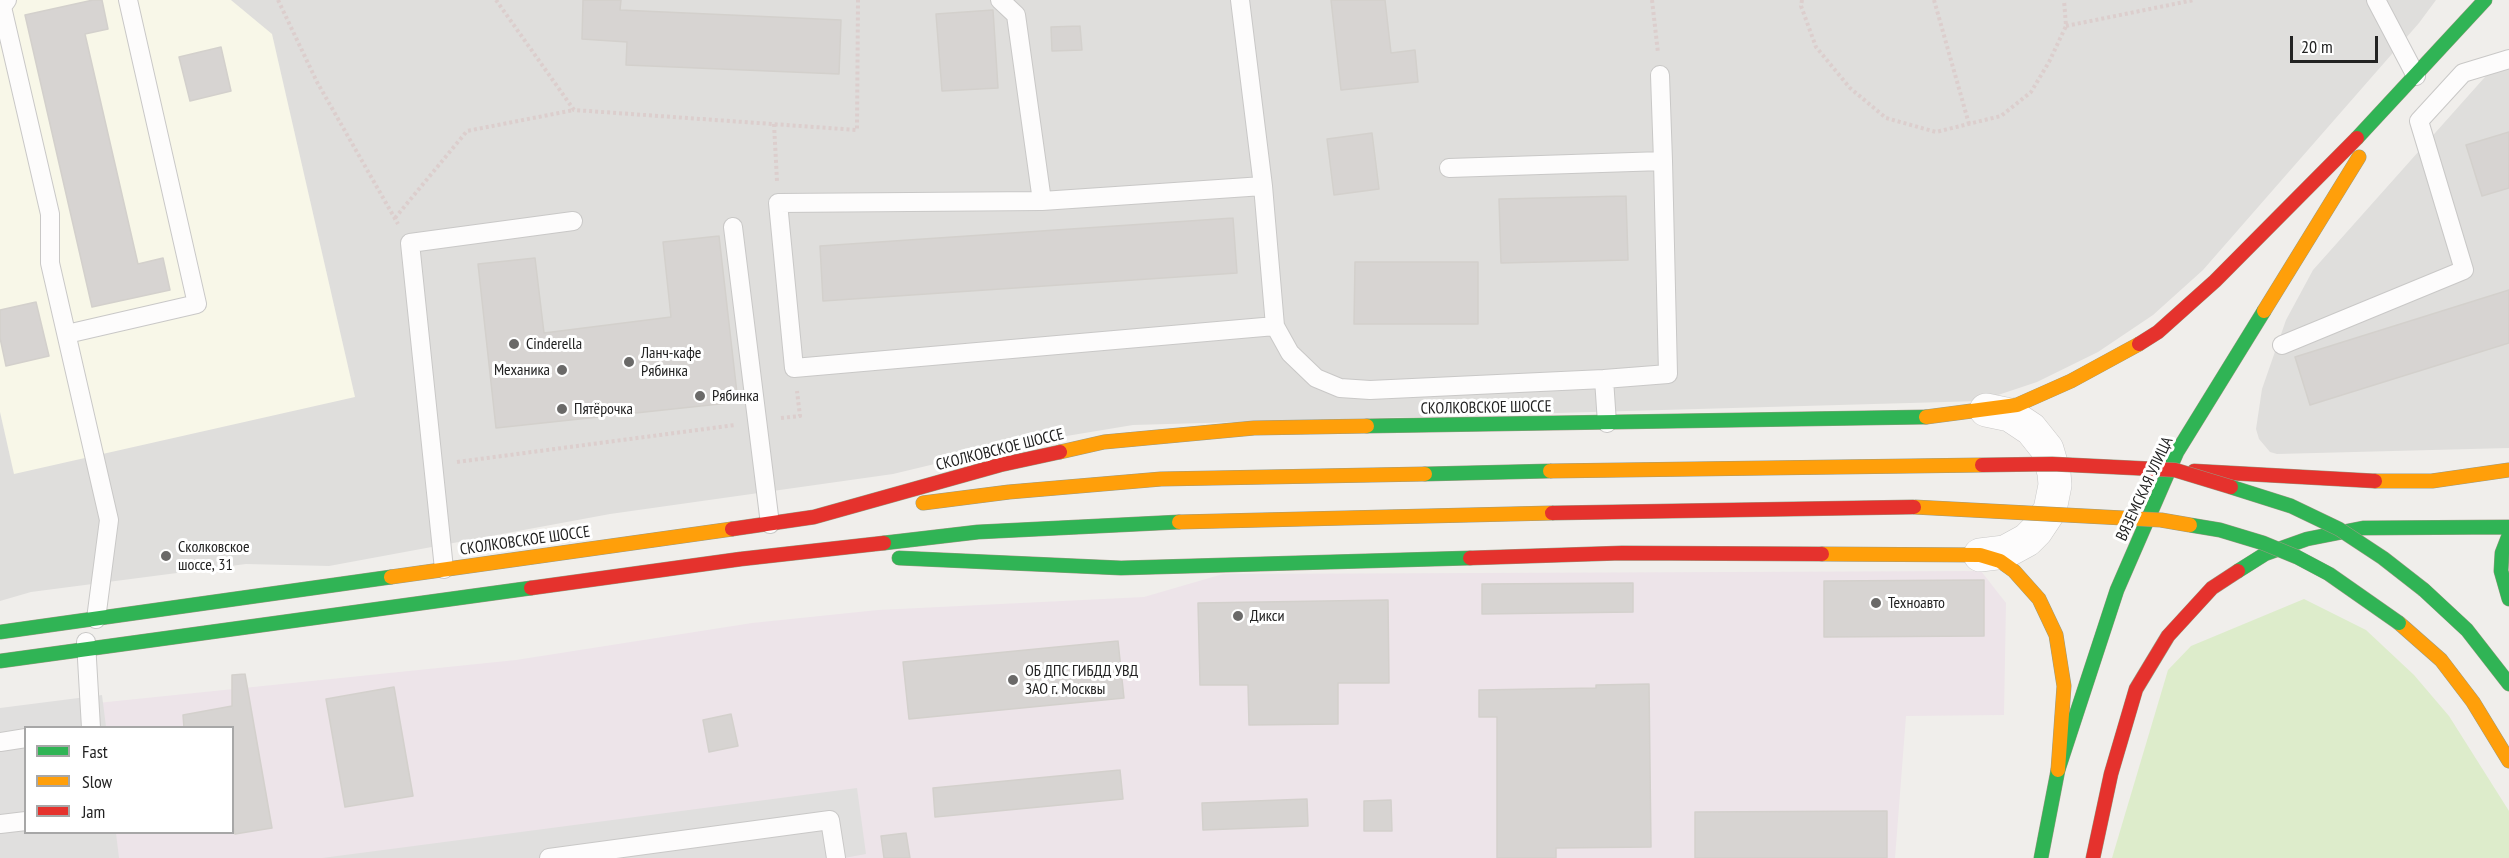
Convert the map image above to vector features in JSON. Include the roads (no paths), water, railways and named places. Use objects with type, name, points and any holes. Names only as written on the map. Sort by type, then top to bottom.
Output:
[{"type":"main road","name":"ВЯЗЕМСКАЯ УЛИЦА","points":[[2017,405],[2120,356],[2158,332],[2215,282],[2391,104],[2485,0]]},
{"type":"main road","name":"ВЯЗЕМСКАЯ УЛИЦА","points":[[2041,858],[2058,770],[2117,590],[2177,452],[2391,104]]},
{"type":"main road","name":"СКОЛКОВСКОЕ ШОССЕ","points":[[0,632],[814,517],[1000,465],[1104,442],[1254,428],[1931,417],[2017,405]]},
{"type":"main road","points":[[814,517],[1009,492],[1161,478],[2052,464],[2265,474],[2355,481],[2432,482],[2509,470]]},
{"type":"main road","points":[[2175,470],[2291,506],[2329,524],[2383,558],[2424,590],[2467,630],[2509,684]]},
{"type":"main road","points":[[0,661],[741,559],[978,532],[1169,522],[1939,507],[2161,520],[2220,530],[2288,553],[2329,574],[2399,623],[2441,660],[2474,702],[2509,761]]},
{"type":"main road","points":[[2093,858],[2111,774],[2136,689],[2168,636],[2212,588],[2265,554],[2307,538],[2363,528],[2509,527]]},
{"type":"main road","points":[[2509,535],[2502,553],[2501,571],[2509,599]]},
{"type":"main road","points":[[741,559],[926,558],[1121,568],[1622,553],[1980,555],[2000,561],[2014,570],[2039,599],[2056,635],[2064,686],[2058,770]]},
{"type":"street","points":[[1980,555],[2005,552],[2022,543],[2036,531],[2050,510],[2055,485],[2052,460],[2047,449],[2031,429],[2010,416],[1986,410]]},
{"type":"lane","points":[[7,0],[2,7],[50,214],[50,263],[109,520],[90,620],[87,650],[91,726]]},
{"type":"lane","points":[[67,334],[197,304],[128,0]]},
{"type":"lane","points":[[999,0],[1016,15],[1042,201]]},
{"type":"lane","points":[[1240,0],[1263,186],[1275,326],[1290,353],[1316,378],[1340,388],[1370,390],[1668,374],[1660,75]]},
{"type":"lane","points":[[2376,0],[2416,76]]},
{"type":"lane","points":[[2282,345],[2464,270],[2419,121],[2463,72],[2509,59]]},
{"type":"lane","points":[[1449,168],[1663,161]]},
{"type":"lane","points":[[1263,186],[1042,201],[778,203],[795,368],[1275,326]]},
{"type":"lane","points":[[444,569],[410,243],[573,221]]},
{"type":"lane","points":[[733,227],[770,524]]},
{"type":"lane","points":[[1604,379],[1607,423]]},
{"type":"lane","points":[[0,742],[24,738]]},
{"type":"lane","points":[[549,858],[830,820],[836,858]]},
{"type":"lane","points":[[0,824],[24,821]]},
{"type":"place","name":"Cinderella","points":[[514,344]]},
{"type":"place","name":"Ланч-кафе Рябинка","points":[[629,362]]},
{"type":"place","name":"Механика","points":[[562,370]]},
{"type":"place","name":"Рябинка","points":[[700,396]]},
{"type":"place","name":"Пятёрочка","points":[[562,409]]},
{"type":"place","name":"Сколковское шоссе, 31","points":[[166,556]]},
{"type":"place","name":"Техноавто","points":[[1876,603]]},
{"type":"place","name":"Дикси","points":[[1238,616]]},
{"type":"place","name":"ОБ ДПС ГИБДД УВД ЗАО г. Москвы","points":[[1013,680]]}]
